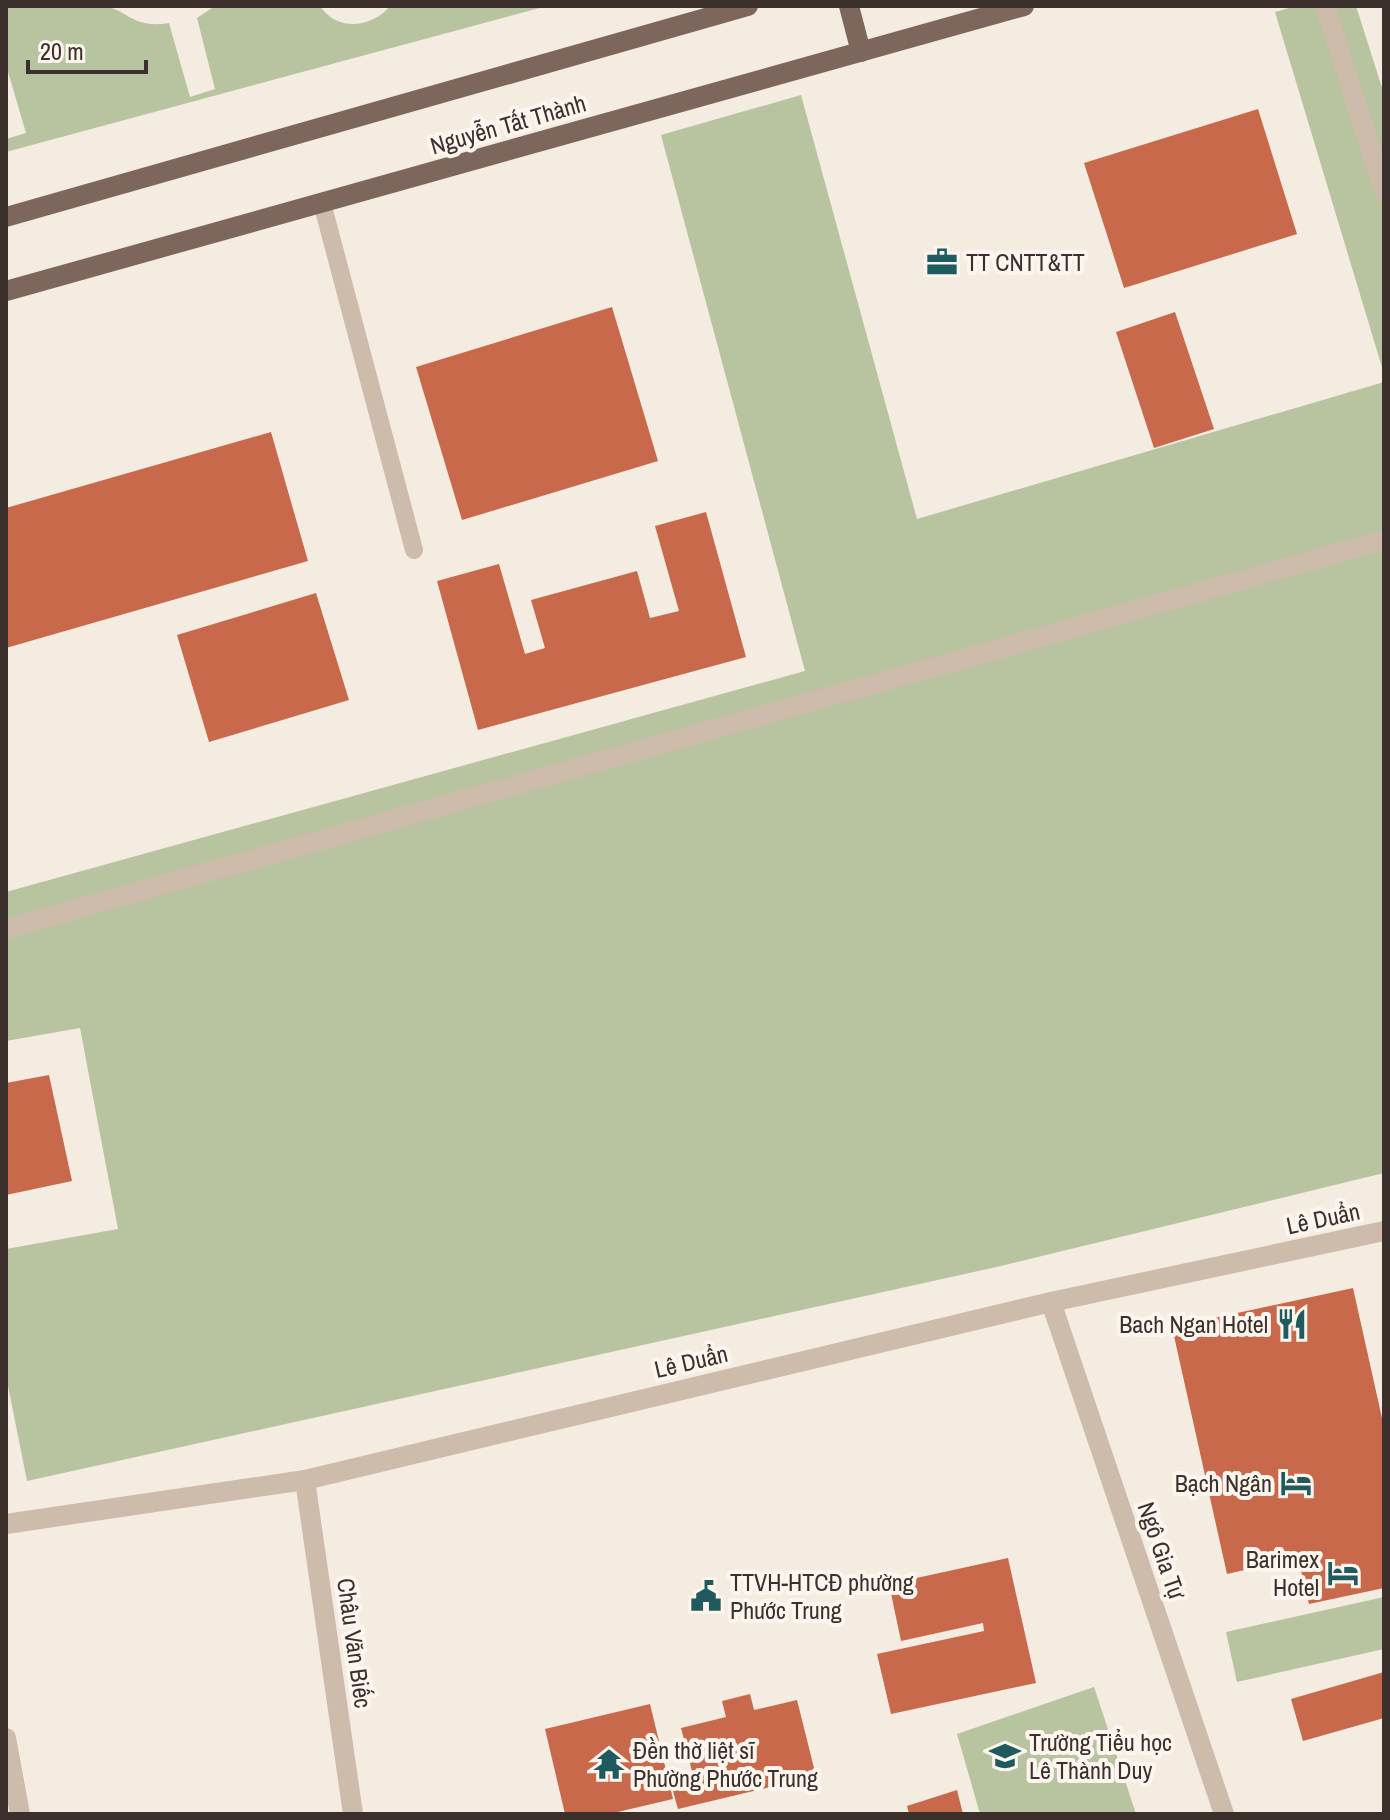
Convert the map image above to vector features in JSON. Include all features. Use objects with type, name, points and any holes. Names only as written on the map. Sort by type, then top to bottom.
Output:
[{"type":"main road","name":"Nguyễn Tất Thành","points":[[6,217],[748,6]]},
{"type":"main road","points":[[849,6],[861,52]]},
{"type":"main road","name":"Nguyễn Tất Thành","points":[[6,291],[1024,6]]},
{"type":"street","points":[[1325,6],[1384,191]]},
{"type":"street","points":[[6,929],[1384,540]]},
{"type":"street","name":"Lê Duẩn","points":[[6,1524],[305,1480],[1051,1302],[1384,1231]]},
{"type":"street","name":"Ngô Gia Tự","points":[[1051,1302],[1224,1814]]},
{"type":"street","name":"Châu Văn Biếc","points":[[305,1480],[353,1814]]},
{"type":"street","points":[[6,1738],[20,1814]]},
{"type":"lane","points":[[322,203],[414,550]]},
{"type":"green space","points":[[91,5],[112,8],[147,23],[169,23],[190,97],[215,89],[197,18],[215,6],[320,6],[336,20],[355,24],[374,19],[390,6],[547,6],[6,152],[6,139],[26,133],[6,65],[6,6]]},
{"type":"green space","points":[[1296,6],[1356,6],[1384,94],[1384,374],[1275,12]]},
{"type":"green space","points":[[801,95],[917,519],[1384,382],[1384,1173],[1001,1266],[27,1481],[6,1376],[6,1249],[118,1229],[80,1028],[6,1041],[6,892],[805,671],[661,135]]},
{"type":"green space","points":[[1384,1597],[1384,1649],[1237,1682],[1226,1632]]},
{"type":"green space","points":[[1094,1687],[1136,1814],[980,1814],[957,1734]]},
{"type":"building","points":[[1258,109],[1297,234],[1124,288],[1084,163]]},
{"type":"building","points":[[612,307],[658,461],[462,520],[416,367]]},
{"type":"building","points":[[1175,312],[1214,429],[1154,448],[1116,332]]},
{"type":"building","points":[[271,432],[308,561],[6,648],[6,508]]},
{"type":"building","points":[[706,512],[746,657],[478,730],[437,581],[499,564],[525,654],[545,648],[531,600],[637,571],[650,618],[679,611],[655,526]]},
{"type":"building","points":[[316,593],[349,700],[209,742],[177,635]]},
{"type":"building","points":[[49,1075],[72,1181],[6,1195],[6,1083]]},
{"type":"building","name":"Bạch Ngân","points":[[1353,1288],[1384,1427],[1384,1588],[1309,1604],[1298,1558],[1227,1574],[1172,1327]]},
{"type":"building","points":[[1008,1558],[1036,1683],[891,1714],[877,1654],[984,1631],[983,1623],[901,1641],[889,1584]]},
{"type":"building","points":[[1384,1672],[1384,1718],[1303,1741],[1291,1699]]},
{"type":"building","points":[[750,1694],[754,1710],[797,1700],[816,1776],[678,1809],[671,1784],[694,1779],[681,1728],[726,1717],[722,1701]]},
{"type":"building","name":"Đền thờ liệt sĩ Phường Phước Trung","points":[[650,1704],[673,1799],[609,1814],[565,1814],[545,1729]]},
{"type":"building","points":[[957,1790],[963,1814],[909,1814],[907,1806]]},
{"type":"place","name":"TT CNTT&TT","points":[[942,262]]},
{"type":"place","name":"Bach Ngan Hotel","points":[[1292,1324]]},
{"type":"place","name":"Bạch Ngân","points":[[1296,1483]]},
{"type":"place","name":"Barimex Hotel","points":[[1343,1573]]},
{"type":"place","name":"TTVH-HTCĐ phường Phước Trung","points":[[706,1596]]},
{"type":"place","name":"Trường Tiểu học Lê Thành Duy","points":[[1005,1756]]},
{"type":"place","name":"Đền thờ liệt sĩ Phường Phước Trung","points":[[609,1764]]}]
